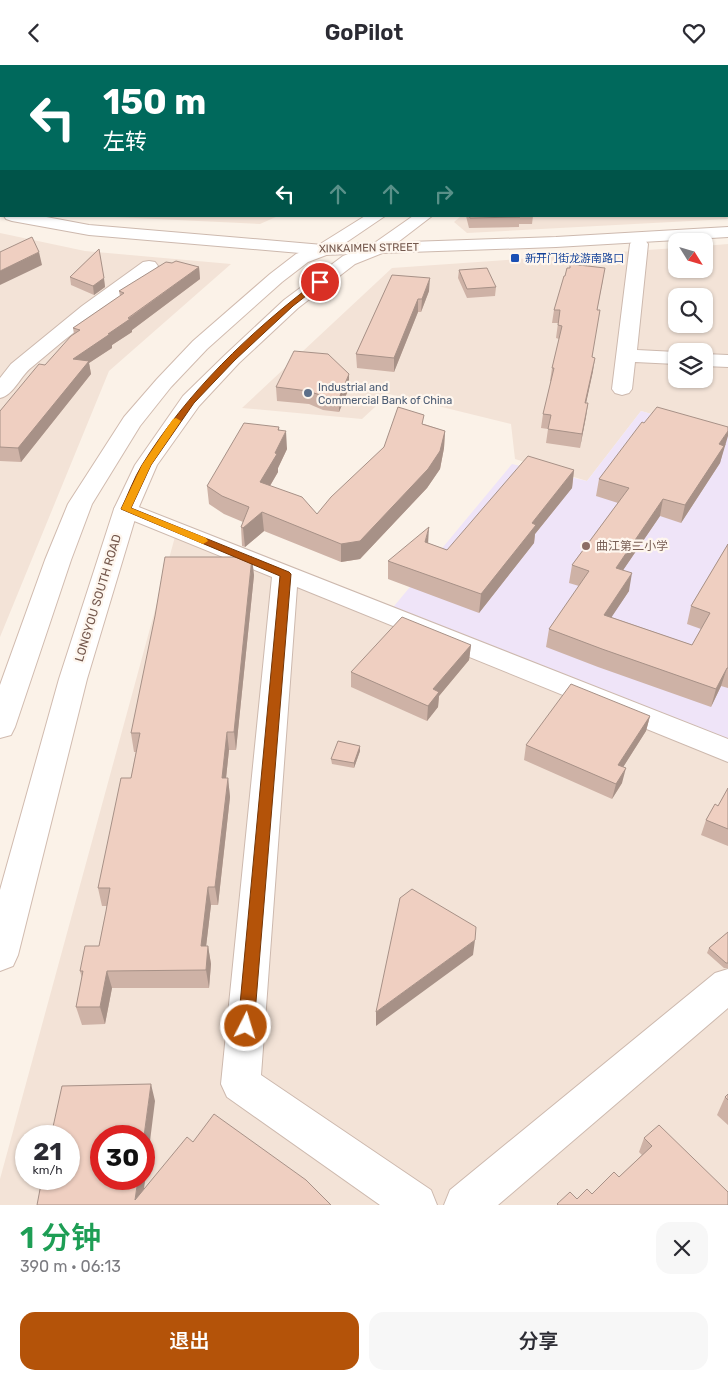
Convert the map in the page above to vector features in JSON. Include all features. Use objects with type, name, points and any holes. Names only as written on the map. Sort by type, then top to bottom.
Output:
[{"type":"street","name":"XINKAIMEN STREET","points":[[17,217],[88,230],[170,239],[324,250],[556,242],[728,232]]},
{"type":"street","points":[[0,727],[9,675],[80,504],[132,422],[184,360],[232,315],[302,257],[324,250],[375,217]]},
{"type":"street","name":"LONGYOU SOUTH ROAD","points":[[0,955],[73,679],[126,509],[146,465],[191,401],[232,359],[291,304],[349,260],[379,248],[423,217]]},
{"type":"street","name":"XINKAIMEN STREET","points":[[0,225],[103,242],[349,260],[514,253],[668,242]]},
{"type":"street","points":[[713,239],[728,238]]},
{"type":"street","points":[[622,389],[639,244]]},
{"type":"street","points":[[0,392],[18,368],[88,310],[149,267]]},
{"type":"street","points":[[626,355],[668,358]]},
{"type":"street","points":[[713,360],[728,361]]},
{"type":"street","points":[[126,509],[728,751]]},
{"type":"street","points":[[285,574],[241,1084],[416,1205]]},
{"type":"street","points":[[465,1205],[728,985]]},
{"type":"shaded area","points":[[115,217],[276,217],[260,224]]},
{"type":"shaded area","points":[[460,217],[728,217],[728,219],[467,233],[454,222]]},
{"type":"shaded area","points":[[0,233],[85,251],[231,264],[109,371],[0,637]]},
{"type":"shaded area","points":[[728,244],[728,436],[641,411],[587,481],[515,459],[511,424],[389,394],[362,419],[242,408],[392,268],[668,249],[668,278],[713,278],[713,245]]},
{"type":"shaded area","name":"曲江第二小学","points":[[641,411],[728,436],[728,743],[390,611],[512,464],[587,481]]},
{"type":"shaded area","points":[[176,533],[728,754],[728,1205],[0,1205],[0,1179]]},
{"type":"building","points":[[470,217],[520,217],[470,218]]},
{"type":"building","points":[[32,237],[39,252],[0,271],[0,252]]},
{"type":"building","points":[[99,249],[104,278],[93,286],[70,277]]},
{"type":"building","points":[[176,261],[199,267],[108,334],[110,334],[73,359],[89,361],[18,448],[0,447],[0,411],[39,364],[45,365],[71,336],[80,330],[73,328],[124,293],[119,291],[166,262],[172,263]]},
{"type":"building","points":[[570,264],[605,268],[597,310],[600,310],[592,357],[595,358],[585,403],[588,403],[582,434],[548,429],[551,415],[543,414],[562,326],[558,325],[560,310],[554,310],[564,276],[567,268],[570,268]]},
{"type":"building","points":[[487,268],[496,287],[467,289],[459,270]]},
{"type":"building","points":[[392,275],[430,278],[422,299],[418,299],[394,358],[356,354]]},
{"type":"building","points":[[294,351],[328,354],[349,374],[339,398],[323,396],[308,391],[276,387]]},
{"type":"building","points":[[398,407],[424,415],[422,424],[445,431],[440,451],[428,469],[360,541],[341,544],[262,512],[243,528],[241,527],[249,507],[222,496],[207,486],[244,423],[279,427],[278,430],[286,431],[275,453],[277,454],[260,482],[302,497],[317,514],[331,497],[384,447]]},
{"type":"building","points":[[657,407],[728,427],[728,431],[719,444],[724,446],[685,505],[663,499],[616,568],[632,573],[604,615],[692,645],[710,613],[691,606],[728,544],[728,668],[716,689],[549,629],[589,571],[572,565],[629,488],[599,479],[642,422],[644,423]]},
{"type":"building","points":[[528,456],[574,470],[532,523],[536,525],[481,594],[388,561],[429,527],[425,542],[447,550]]},
{"type":"building","points":[[165,557],[252,557],[234,732],[227,732],[222,778],[228,778],[215,887],[208,887],[201,946],[208,946],[206,970],[107,971],[100,1007],[76,1007],[83,971],[80,971],[85,946],[99,946],[106,911],[110,888],[98,888],[121,778],[131,778],[140,733],[131,733]]},
{"type":"building","points":[[402,617],[471,645],[433,689],[439,692],[428,706],[351,672]]},
{"type":"building","points":[[571,684],[650,716],[618,765],[626,768],[616,784],[526,745]]},
{"type":"building","points":[[338,741],[360,746],[354,763],[331,759]]},
{"type":"building","points":[[728,788],[728,829],[706,820],[715,804],[718,806]]},
{"type":"building","points":[[412,889],[476,927],[475,940],[376,1012],[400,898]]},
{"type":"building","points":[[728,932],[728,963],[726,963],[709,948]]},
{"type":"building","points":[[151,1084],[145,1125],[90,1125],[90,1190],[136,1190],[135,1200],[143,1190],[155,1190],[155,1176],[187,1137],[193,1142],[214,1114],[306,1180],[331,1205],[37,1205],[40,1190],[80,1190],[80,1125],[53,1125],[62,1086]]},
{"type":"building","points":[[659,1125],[728,1192],[728,1205],[557,1204],[570,1192],[577,1199],[587,1189],[592,1194],[614,1172],[619,1177],[652,1146],[644,1138]]},
{"type":"slow traffic","points":[[176,421],[146,465],[126,509],[203,541]]},
{"type":"place","name":"新开门街龙游南路口","points":[[515,258]]},
{"type":"place","name":"Industrial and Commercial Bank of China","points":[[308,393]]},
{"type":"place","name":"曲江第二小学","points":[[586,546]]},
{"type":"route","points":[[246,1026],[285,574],[126,509],[146,465],[191,401],[232,359],[291,304],[320,282]]}]
